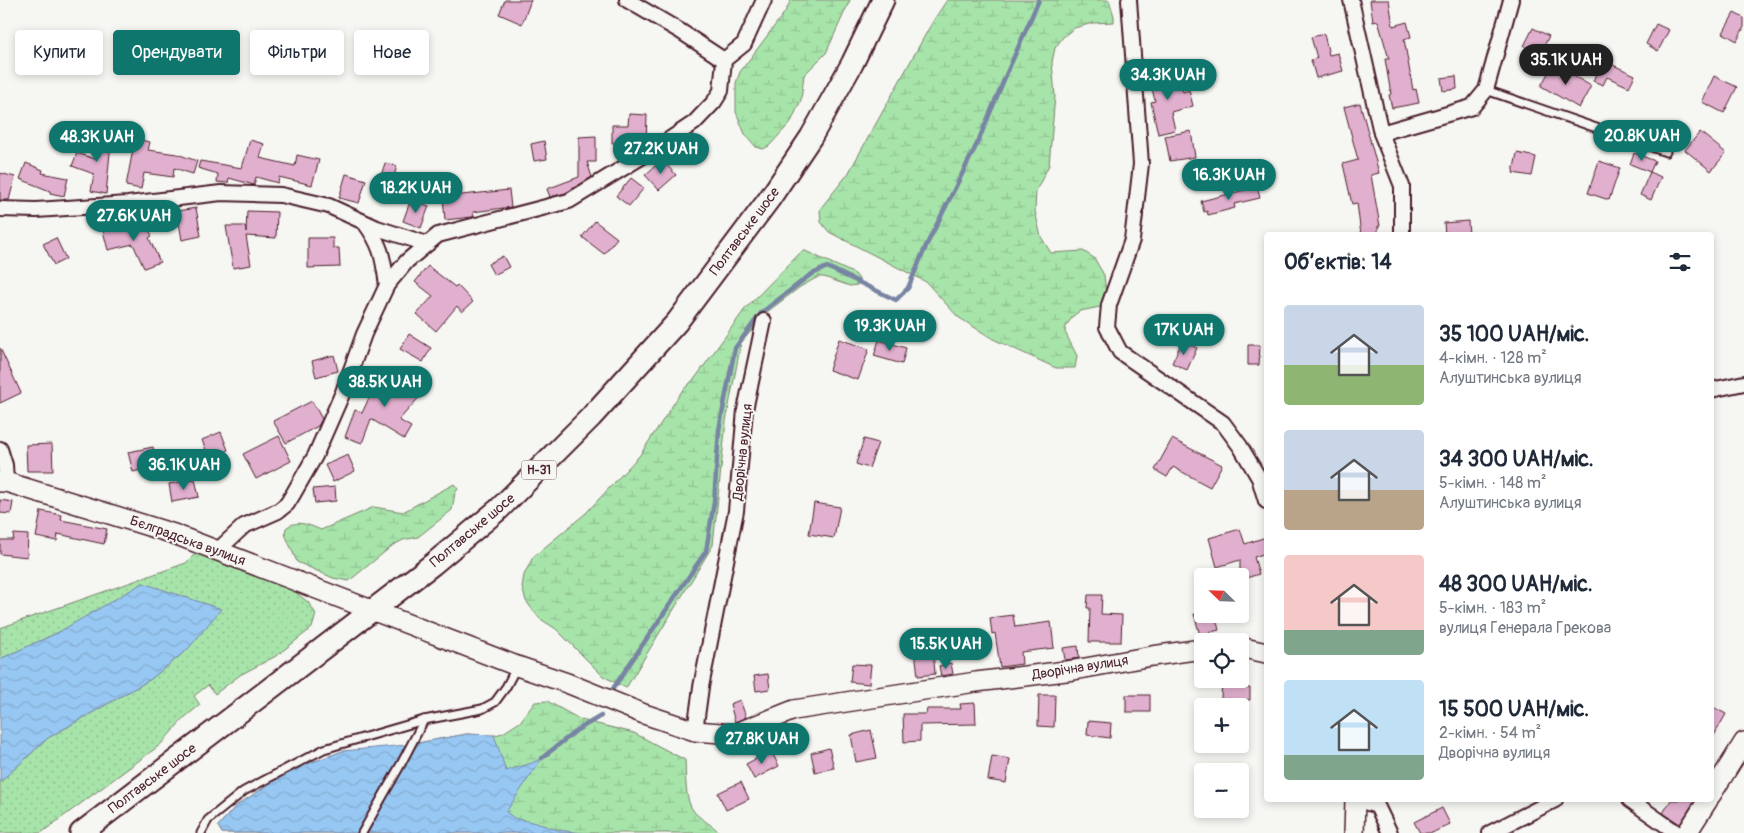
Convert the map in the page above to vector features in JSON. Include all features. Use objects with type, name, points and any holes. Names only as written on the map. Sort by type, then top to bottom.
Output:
[{"type":"main road","name":"Полтавське шосе","points":[[81,833],[433,564],[499,510],[591,418],[677,322],[770,198],[811,137],[852,64],[882,0]]},
{"type":"street","points":[[627,0],[680,31],[724,60]]},
{"type":"street","points":[[218,550],[244,526],[278,511],[287,504],[315,456],[364,334],[387,285],[407,261],[438,235],[569,201],[694,123],[714,102],[721,91],[724,60],[744,44],[764,0]]},
{"type":"street","points":[[1128,0],[1141,164],[1132,240],[1109,305],[1107,327],[1120,352],[1223,422],[1259,478],[1264,494]]},
{"type":"street","points":[[1351,0],[1381,133],[1402,186],[1402,232]]},
{"type":"street","points":[[1381,133],[1472,107],[1486,90],[1511,0]]},
{"type":"street","points":[[0,209],[36,210],[128,204],[221,193],[281,195],[329,206],[377,228],[427,244]]},
{"type":"street","points":[[365,223],[374,235],[382,253],[387,285]]},
{"type":"street","name":"Дворічна вулиця","points":[[695,731],[703,678],[736,511],[745,410],[764,321]]},
{"type":"street","points":[[1714,389],[1744,383]]},
{"type":"street","points":[[0,449],[5,465],[3,482]]},
{"type":"street","name":"Бєлградська вулиця","points":[[3,482],[174,534],[372,610]]},
{"type":"street","name":"Дворічна вулиця","points":[[372,610],[644,714],[695,731],[734,734],[794,710],[957,685],[1074,670],[1194,650]]},
{"type":"street","points":[[1249,649],[1264,653]]},
{"type":"street","points":[[1714,789],[1744,742]]},
{"type":"street","points":[[1354,833],[1355,802]]},
{"type":"street","points":[[1365,802],[1377,806],[1390,833]]},
{"type":"street","points":[[1490,833],[1551,802]]},
{"type":"street","points":[[1633,802],[1677,833]]},
{"type":"street","points":[[1687,833],[1707,802]]},
{"type":"lane","points":[[1486,90],[1666,152]]},
{"type":"lane","points":[[201,833],[208,820],[244,790],[324,749],[424,720],[482,709],[495,702],[506,687],[517,666]]},
{"type":"lane","points":[[362,833],[424,720]]},
{"type":"green space","points":[[791,0],[850,0],[826,53],[804,75],[801,100],[791,122],[769,146],[763,149],[756,147],[745,134],[736,112],[736,83],[740,72],[785,12]]},
{"type":"green space","points":[[947,0],[1109,0],[1114,22],[1093,23],[1074,28],[1063,37],[1055,48],[1052,62],[1055,96],[1049,165],[1036,191],[1035,211],[1041,237],[1051,253],[1083,251],[1094,258],[1104,275],[1106,294],[1100,307],[1080,311],[1074,315],[1066,326],[1065,332],[1077,356],[1075,368],[1056,368],[993,339],[958,317],[926,282],[829,232],[821,222],[820,209],[848,174],[933,21]]},
{"type":"green space","points":[[803,250],[855,274],[859,279],[857,285],[850,286],[824,277],[818,277],[800,287],[767,312],[741,343],[726,421],[713,545],[626,688],[603,676],[556,629],[539,618],[526,601],[522,587],[524,575],[533,557],[586,513],[640,455],[682,391],[696,377],[745,309]]},
{"type":"green space","points":[[454,484],[458,489],[455,493],[452,510],[418,537],[403,540],[392,546],[349,581],[333,578],[297,562],[285,534],[286,528],[290,525],[299,523],[321,530],[374,507],[403,512]]},
{"type":"green space","points":[[199,554],[291,589],[308,602],[316,614],[312,628],[276,656],[240,675],[215,694],[208,685],[194,696],[200,705],[184,718],[160,745],[41,833],[0,833],[0,782],[48,738],[151,679],[188,649],[57,633],[0,659],[0,628],[186,563],[194,555]]},
{"type":"green space","points":[[547,701],[581,720],[634,733],[685,760],[686,788],[691,808],[720,833],[222,833],[218,826],[236,806],[291,770],[343,751],[374,751],[467,734],[491,736],[503,733],[520,722],[535,702]]},
{"type":"water","points":[[143,583],[221,609],[188,649],[151,679],[48,738],[0,782],[0,659],[57,633]]},
{"type":"water","points":[[467,734],[494,735],[506,771],[542,758],[506,812],[514,818],[558,830],[583,833],[222,833],[218,826],[236,806],[291,770],[343,751],[406,745]]},
{"type":"building","points":[[505,0],[531,0],[522,24],[499,14]]},
{"type":"building","points":[[1370,0],[1389,0],[1393,26],[1407,22],[1411,37],[1404,39],[1413,90],[1416,89],[1419,103],[1392,108],[1385,59],[1389,59],[1378,21],[1373,22]]},
{"type":"building","points":[[1734,13],[1744,18],[1744,27],[1737,41],[1723,33]]},
{"type":"building","points":[[1656,24],[1669,30],[1658,51],[1646,44]]},
{"type":"building","points":[[1533,28],[1549,36],[1540,54],[1524,46]]},
{"type":"building","points":[[1324,34],[1329,55],[1338,53],[1343,71],[1316,78],[1311,60],[1317,58],[1311,37]]},
{"type":"building","points":[[1602,60],[1635,75],[1629,87],[1607,77],[1603,85],[1593,81]]},
{"type":"building","points":[[1553,64],[1591,86],[1579,108],[1541,86]]},
{"type":"building","points":[[1178,72],[1183,92],[1189,90],[1193,106],[1171,112],[1175,130],[1158,134],[1151,102],[1155,101],[1150,80]]},
{"type":"building","points":[[1456,76],[1457,89],[1443,91],[1441,78]]},
{"type":"building","points":[[1714,76],[1737,87],[1724,113],[1702,102]]},
{"type":"building","points":[[1360,103],[1379,173],[1371,175],[1380,226],[1378,226],[1378,232],[1361,232],[1357,203],[1352,204],[1343,164],[1358,160],[1344,107]]},
{"type":"building","points":[[629,114],[647,115],[646,144],[612,143],[612,125],[628,125]]},
{"type":"building","points":[[99,131],[112,132],[106,194],[91,191],[94,174],[72,166],[77,153],[95,159]]},
{"type":"building","points":[[1191,131],[1195,157],[1170,161],[1165,136]]},
{"type":"building","points":[[1700,132],[1726,153],[1711,171],[1685,150]]},
{"type":"building","points":[[596,136],[596,162],[587,162],[592,177],[566,193],[550,197],[547,189],[579,177],[579,137]]},
{"type":"building","points":[[135,139],[150,142],[148,150],[177,154],[197,161],[193,174],[174,168],[173,177],[144,173],[141,189],[126,186]]},
{"type":"building","points":[[250,140],[264,144],[260,158],[295,166],[297,155],[319,160],[312,185],[279,177],[278,183],[256,177],[254,185],[229,178],[228,183],[217,182],[218,174],[198,168],[200,161],[242,168]]},
{"type":"building","points":[[544,141],[547,159],[534,161],[531,144]]},
{"type":"building","points":[[1517,153],[1536,157],[1532,176],[1513,173]]},
{"type":"building","points":[[1634,153],[1655,161],[1650,172],[1630,164]]},
{"type":"building","points":[[662,160],[676,175],[659,190],[645,175]]},
{"type":"building","points":[[1599,161],[1620,168],[1609,200],[1588,193]]},
{"type":"building","points":[[26,163],[43,170],[42,173],[68,178],[64,196],[50,193],[50,191],[20,179]]},
{"type":"building","points":[[385,163],[397,166],[392,183],[380,179]]},
{"type":"building","points":[[1650,172],[1661,177],[1651,200],[1640,195]]},
{"type":"building","points":[[0,173],[15,177],[9,200],[0,200]]},
{"type":"building","points":[[346,174],[366,180],[359,203],[339,198]]},
{"type":"building","points":[[631,178],[644,188],[629,206],[616,196]]},
{"type":"building","points":[[1257,187],[1260,198],[1234,204],[1235,208],[1208,215],[1207,211],[1204,212],[1201,201]]},
{"type":"building","points":[[509,190],[511,207],[473,212],[474,217],[445,220],[443,197]]},
{"type":"building","points":[[411,199],[429,206],[421,228],[403,221]]},
{"type":"building","points":[[196,208],[201,236],[182,240],[177,211]]},
{"type":"building","points":[[247,211],[277,212],[276,238],[246,236],[251,265],[233,268],[226,226],[245,226],[246,232]]},
{"type":"building","points":[[145,221],[152,236],[149,238],[160,262],[144,268],[133,244],[108,250],[103,231],[119,227],[126,228],[126,230]]},
{"type":"building","points":[[595,221],[617,238],[604,254],[582,237]]},
{"type":"building","points":[[1468,221],[1469,232],[1445,232],[1444,223]]},
{"type":"building","points":[[56,238],[66,259],[54,265],[43,244]]},
{"type":"building","points":[[308,238],[333,238],[333,248],[339,248],[340,267],[308,268]]},
{"type":"building","points":[[503,256],[509,267],[494,275],[488,264]]},
{"type":"building","points":[[428,266],[455,287],[457,285],[473,302],[462,312],[457,306],[436,331],[417,314],[433,296],[415,282]]},
{"type":"building","points":[[409,334],[431,348],[423,362],[400,349]]},
{"type":"building","points":[[839,339],[869,349],[858,380],[829,370]]},
{"type":"building","points":[[879,340],[906,348],[902,364],[874,356]]},
{"type":"building","points":[[1182,341],[1197,348],[1187,370],[1172,363]]},
{"type":"building","points":[[1248,345],[1260,345],[1259,365],[1248,365]]},
{"type":"building","points":[[0,348],[21,393],[0,403]]},
{"type":"building","points":[[334,355],[338,371],[316,377],[312,361]]},
{"type":"building","points":[[381,372],[404,383],[406,380],[422,394],[399,420],[411,427],[404,439],[371,419],[362,443],[345,437],[355,410],[362,413]]},
{"type":"building","points":[[312,401],[322,419],[318,426],[286,443],[273,421]]},
{"type":"building","points":[[221,432],[228,450],[209,458],[202,440]]},
{"type":"building","points":[[279,436],[291,461],[256,479],[243,454]]},
{"type":"building","points":[[864,439],[878,443],[869,468],[856,464]]},
{"type":"building","points":[[1172,439],[1222,465],[1210,487],[1173,467],[1167,477],[1155,470]]},
{"type":"building","points":[[52,444],[53,471],[27,471],[26,445]]},
{"type":"building","points":[[153,447],[157,466],[133,472],[128,452]]},
{"type":"building","points":[[348,455],[355,471],[333,482],[325,465]]},
{"type":"building","points":[[195,479],[199,497],[172,502],[169,484]]},
{"type":"building","points":[[335,487],[336,501],[315,503],[313,489]]},
{"type":"building","points":[[0,500],[13,502],[11,514],[0,513]]},
{"type":"building","points":[[814,503],[840,507],[834,538],[809,534]]},
{"type":"building","points":[[41,511],[62,515],[61,520],[107,529],[104,544],[58,534],[57,541],[36,537]]},
{"type":"building","points":[[1240,529],[1245,544],[1264,538],[1264,554],[1254,557],[1259,574],[1249,577],[1249,568],[1240,568],[1240,560],[1217,567],[1209,538]]},
{"type":"building","points":[[14,534],[28,535],[27,557],[0,554],[0,540],[13,540]]},
{"type":"building","points":[[1088,595],[1102,595],[1101,614],[1122,615],[1121,642],[1089,642],[1090,608],[1087,608]]},
{"type":"building","points":[[1013,615],[1015,627],[1051,622],[1054,648],[1021,652],[1022,664],[1000,667],[995,633],[992,634],[990,618]]},
{"type":"building","points":[[1197,623],[1217,623],[1219,630],[1199,633]]},
{"type":"building","points":[[1078,646],[1079,658],[1065,660],[1063,648]]},
{"type":"building","points":[[933,649],[935,674],[918,676],[915,651]]},
{"type":"building","points":[[951,663],[953,674],[941,676],[939,666]]},
{"type":"building","points":[[852,664],[871,665],[869,684],[850,682]]},
{"type":"building","points":[[768,674],[770,689],[756,691],[754,676]]},
{"type":"building","points":[[1222,688],[1250,688],[1250,700],[1249,698],[1221,698]]},
{"type":"building","points":[[1039,695],[1055,695],[1054,727],[1038,726]]},
{"type":"building","points":[[1126,695],[1150,695],[1150,712],[1126,712]]},
{"type":"building","points":[[740,700],[746,717],[735,722],[730,704]]},
{"type":"building","points":[[975,703],[976,724],[920,725],[920,741],[904,742],[903,714],[926,714],[927,709],[961,709],[960,704]]},
{"type":"building","points":[[1714,708],[1726,714],[1714,736]]},
{"type":"building","points":[[1088,721],[1111,723],[1110,738],[1087,735]]},
{"type":"building","points":[[871,730],[877,758],[856,762],[851,735]]},
{"type":"building","points":[[829,748],[834,768],[815,772],[811,753]]},
{"type":"building","points":[[771,751],[779,766],[754,779],[746,764]]},
{"type":"building","points":[[992,756],[1010,759],[1006,783],[988,780]]},
{"type":"building","points":[[741,782],[749,799],[726,810],[718,793]]},
{"type":"building","points":[[1670,802],[1694,802],[1680,824],[1663,813]]},
{"type":"building","points":[[1442,808],[1450,824],[1432,833],[1420,833],[1414,822]]},
{"type":"waterway","points":[[612,690],[706,551],[714,502],[719,430],[735,348],[761,313],[810,275],[827,267],[896,300],[908,288],[926,246],[977,144],[1039,0]]},
{"type":"waterway","points":[[542,758],[577,730],[601,716]]}]
